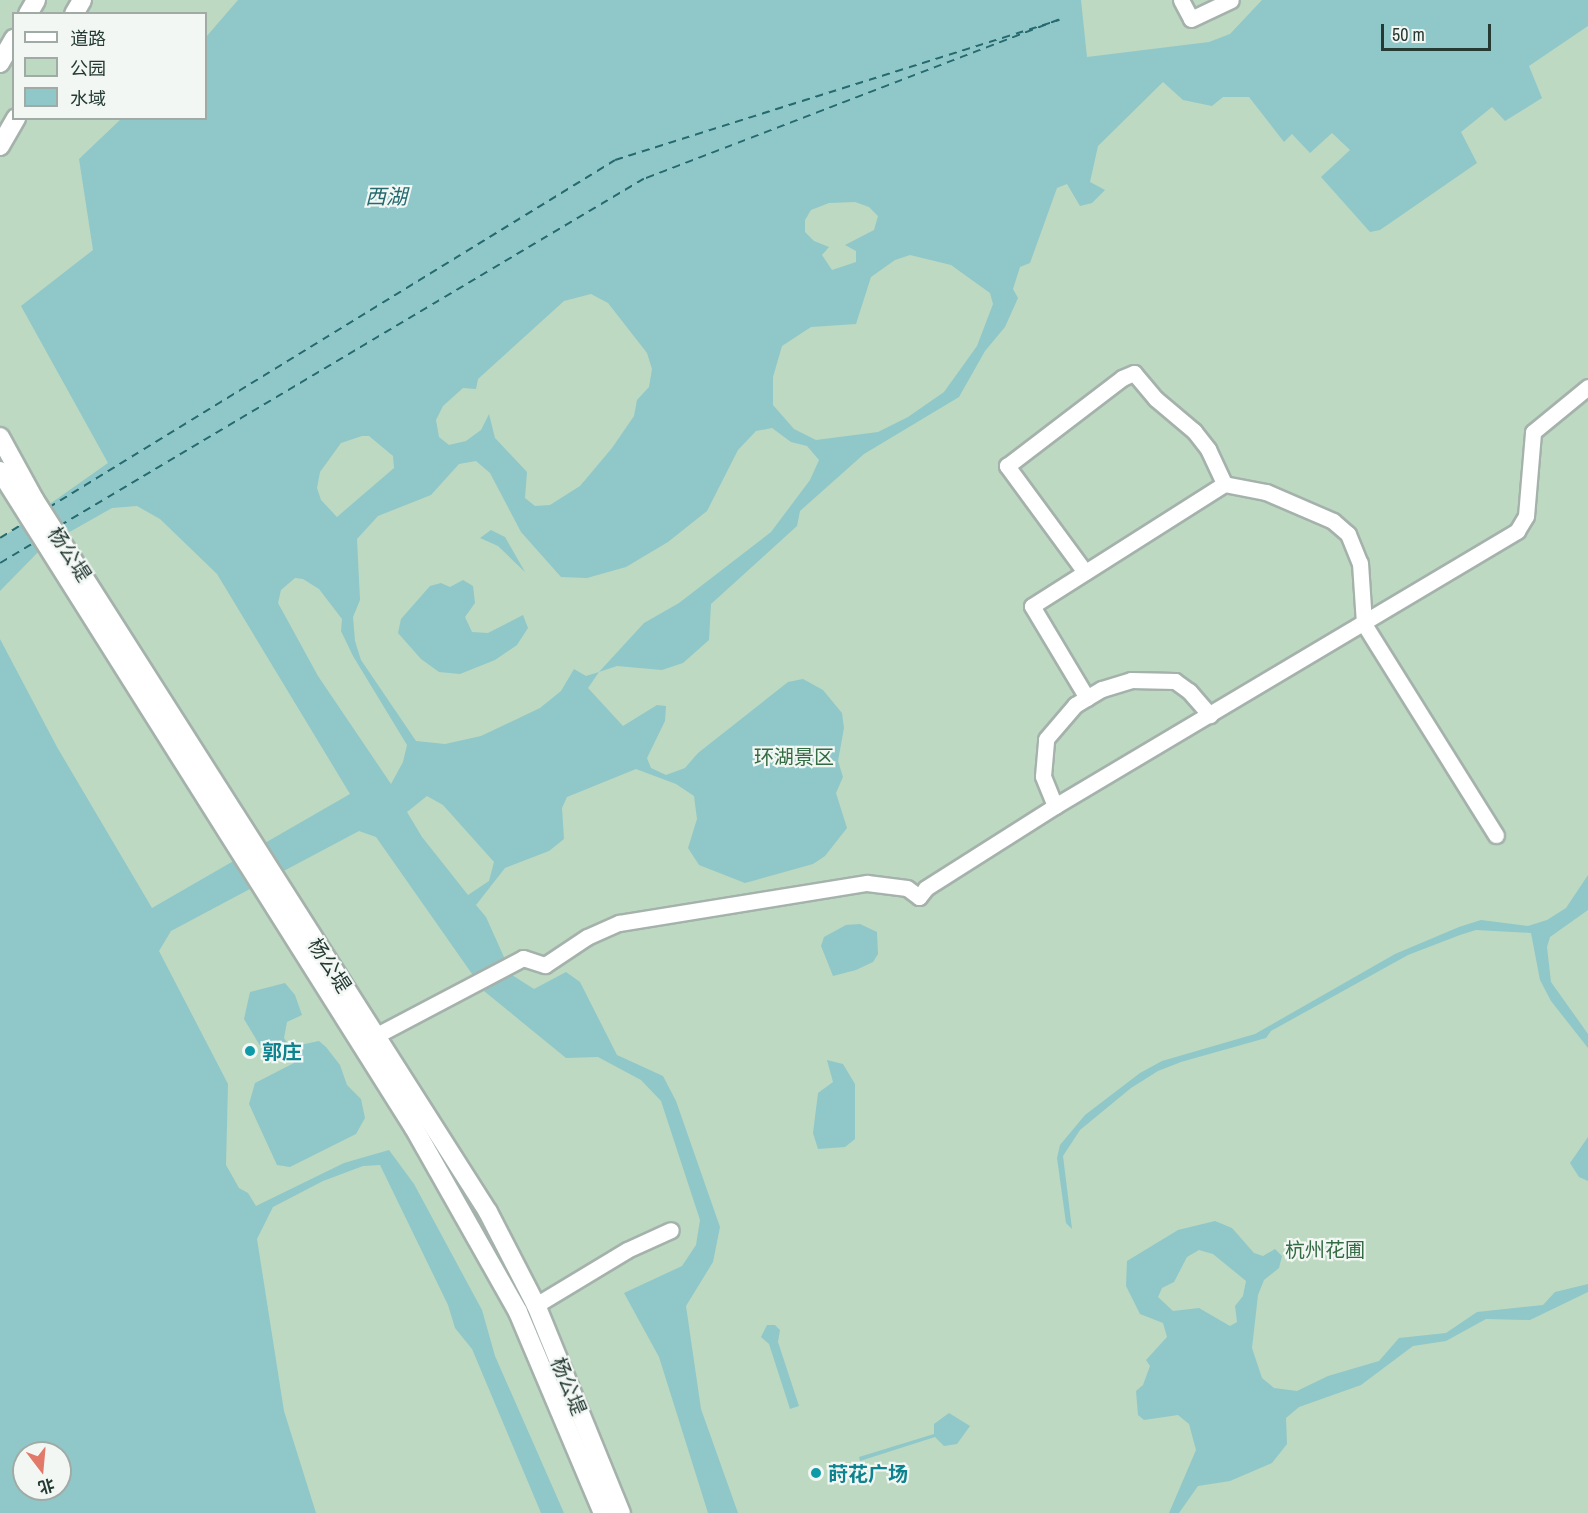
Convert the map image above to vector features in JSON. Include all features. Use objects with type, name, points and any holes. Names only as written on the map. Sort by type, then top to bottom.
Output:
[{"type":"main road","points":[[0,63],[12,42]]},
{"type":"main road","points":[[0,146],[14,120]]},
{"type":"main road","name":"杨公堤","points":[[0,436],[28,502]]},
{"type":"main road","name":"杨公堤","points":[[0,471],[28,502],[233,825],[414,1128],[518,1312],[603,1513]]},
{"type":"main road","name":"杨公堤","points":[[275,893],[377,1035],[488,1212],[536,1305],[621,1513]]},
{"type":"street","points":[[1181,0],[1191,19],[1231,0]]},
{"type":"street","points":[[1085,572],[1007,466],[1122,378],[1134,373],[1156,399],[1194,431],[1208,449],[1224,484]]},
{"type":"street","points":[[377,1035],[523,958],[545,965],[587,937],[619,923],[853,884],[885,883],[908,888],[919,897],[927,888],[1055,806],[1517,531],[1526,516],[1533,432],[1588,387]]},
{"type":"street","points":[[1086,698],[1032,606],[1224,484],[1290,500],[1333,521],[1348,534],[1360,563],[1364,624],[1496,835]]},
{"type":"street","points":[[1055,806],[1043,776],[1046,739],[1056,723],[1086,698],[1131,680],[1158,678],[1175,681],[1189,691],[1210,715]]},
{"type":"street","points":[[536,1305],[627,1250],[670,1230]]},
{"type":"green space","name":"环湖景区","points":[[0,0],[1588,0],[1588,1513],[0,1513]]},
{"type":"water","name":"西湖","points":[[238,0],[1081,0],[1087,57],[1209,42],[1230,34],[1262,0],[1588,0],[1588,26],[1529,66],[1542,98],[1505,121],[1492,107],[1461,132],[1477,163],[1380,230],[1370,232],[1321,177],[1350,150],[1332,133],[1310,153],[1292,134],[1284,142],[1249,97],[1223,97],[1212,106],[1183,100],[1163,82],[1098,146],[1090,182],[1105,190],[1092,203],[1080,206],[1067,184],[1057,188],[1030,263],[1020,267],[1013,289],[1018,298],[1005,327],[985,351],[959,397],[864,454],[800,511],[797,526],[711,604],[709,640],[683,663],[662,670],[617,666],[599,672],[588,688],[623,726],[657,705],[666,706],[665,721],[647,758],[651,768],[666,775],[685,768],[698,753],[788,682],[803,679],[823,690],[842,713],[844,728],[838,761],[843,777],[836,793],[847,828],[825,856],[813,864],[745,883],[699,865],[688,848],[697,819],[694,796],[676,784],[636,769],[567,797],[562,808],[564,839],[549,851],[505,868],[476,905],[486,917],[512,975],[534,989],[566,972],[580,982],[617,1055],[663,1076],[676,1101],[720,1227],[713,1262],[686,1306],[701,1409],[738,1513],[708,1513],[659,1357],[624,1293],[682,1266],[696,1245],[700,1220],[661,1101],[641,1080],[598,1057],[566,1058],[484,991],[376,837],[359,831],[171,931],[159,951],[228,1084],[226,1165],[239,1188],[248,1193],[256,1206],[344,1163],[389,1150],[414,1184],[482,1310],[495,1356],[564,1513],[541,1513],[472,1349],[455,1328],[448,1305],[380,1165],[363,1166],[323,1181],[273,1207],[257,1239],[284,1411],[316,1513],[0,1513],[0,639],[57,747],[152,908],[350,794],[217,574],[160,519],[137,506],[112,508],[43,547],[0,591],[0,539],[108,463],[21,306],[93,250],[79,159],[120,120],[207,120],[207,36]],"holes":[[[855,202],[869,207],[878,216],[874,230],[845,245],[856,251],[856,262],[832,270],[822,255],[829,247],[814,241],[805,232],[805,220],[811,210],[829,203]],[[910,255],[951,265],[990,293],[993,304],[977,346],[944,392],[908,417],[878,432],[816,440],[794,429],[773,405],[773,377],[782,346],[811,327],[856,324],[871,277],[895,260]],[[591,294],[608,303],[647,353],[652,369],[649,387],[637,400],[634,416],[612,448],[580,486],[550,505],[535,506],[525,498],[527,472],[495,438],[489,414],[481,430],[466,441],[449,445],[439,437],[436,420],[443,406],[463,388],[476,389],[478,379],[564,301]],[[772,428],[791,442],[807,446],[819,460],[810,480],[771,532],[679,603],[644,623],[599,672],[586,676],[574,669],[561,691],[540,708],[481,736],[445,744],[416,741],[361,660],[355,641],[353,617],[360,600],[357,539],[378,516],[431,495],[459,464],[476,461],[490,473],[521,532],[561,577],[587,578],[626,567],[668,542],[707,511],[738,450],[756,431]],[[369,436],[393,456],[394,468],[337,517],[321,500],[317,488],[320,472],[341,443]],[[295,578],[303,579],[319,589],[342,619],[341,631],[353,656],[407,745],[403,762],[391,784],[318,676],[278,603],[281,590]],[[427,796],[443,805],[494,862],[489,881],[468,895],[422,837],[407,812]]]},
{"type":"water","points":[[491,530],[505,537],[525,572],[498,546],[480,538]]},
{"type":"water","points":[[463,580],[473,586],[475,603],[465,617],[472,632],[488,633],[523,615],[528,628],[517,645],[495,660],[460,674],[439,672],[421,659],[398,633],[401,619],[430,586],[441,583],[450,587]]},
{"type":"water","points":[[1588,875],[1588,910],[1550,937],[1547,947],[1551,982],[1588,1034],[1588,1048],[1551,1001],[1540,980],[1531,933],[1476,930],[1460,935],[1408,955],[1271,1031],[1266,1038],[1181,1062],[1158,1071],[1131,1088],[1080,1130],[1063,1156],[1072,1229],[1066,1223],[1057,1158],[1060,1145],[1085,1115],[1140,1073],[1162,1061],[1255,1034],[1395,954],[1459,927],[1481,920],[1528,926],[1547,920],[1566,908]]},
{"type":"water","points":[[860,924],[877,932],[878,954],[873,962],[856,970],[833,976],[821,946],[824,937],[846,925]]},
{"type":"water","points":[[285,983],[295,995],[302,1015],[287,1022],[284,1038],[290,1047],[319,1041],[326,1047],[340,1065],[347,1085],[361,1099],[365,1118],[356,1134],[290,1167],[277,1165],[249,1104],[255,1083],[294,1063],[276,1040],[262,1049],[244,1019],[250,992]]},
{"type":"water","points":[[827,1060],[843,1064],[855,1084],[855,1139],[845,1147],[818,1149],[813,1133],[818,1093],[833,1082]]},
{"type":"water","points":[[1588,1137],[1588,1181],[1579,1177],[1570,1163]]},
{"type":"water","points":[[1215,1221],[1232,1228],[1254,1253],[1263,1256],[1275,1249],[1282,1256],[1279,1268],[1264,1280],[1258,1295],[1252,1348],[1262,1378],[1274,1388],[1297,1391],[1328,1376],[1379,1361],[1399,1338],[1446,1333],[1477,1312],[1543,1305],[1555,1292],[1588,1284],[1588,1292],[1530,1320],[1486,1319],[1446,1341],[1413,1346],[1361,1385],[1299,1407],[1286,1418],[1287,1444],[1272,1463],[1230,1481],[1198,1486],[1179,1513],[1169,1513],[1196,1450],[1189,1424],[1178,1415],[1144,1420],[1138,1415],[1136,1391],[1143,1385],[1150,1366],[1146,1360],[1167,1337],[1163,1323],[1140,1314],[1126,1286],[1127,1261],[1178,1230]],"holes":[[[1199,1250],[1213,1254],[1246,1281],[1243,1296],[1235,1306],[1237,1322],[1230,1326],[1199,1308],[1173,1311],[1158,1297],[1162,1288],[1174,1282],[1187,1257]]]},
{"type":"water","points":[[767,1325],[775,1325],[780,1330],[778,1342],[799,1406],[790,1409],[769,1344],[761,1337]]},
{"type":"water","points":[[949,1413],[970,1426],[957,1444],[944,1446],[935,1437],[860,1461],[859,1457],[934,1434],[934,1424]]},
{"type":"ferry route","points":[[48,508],[615,160],[1059,20],[644,179],[62,525]]},
{"type":"ferry route","points":[[0,538],[24,523]]},
{"type":"ferry route","points":[[0,563],[35,542]]},
{"type":"place","name":"郭庄","points":[[250,1051]]},
{"type":"place","name":"莳花广场","points":[[816,1473]]},
{"type":"park label","name":"杭州花圃","points":[[1325,1249]]}]
